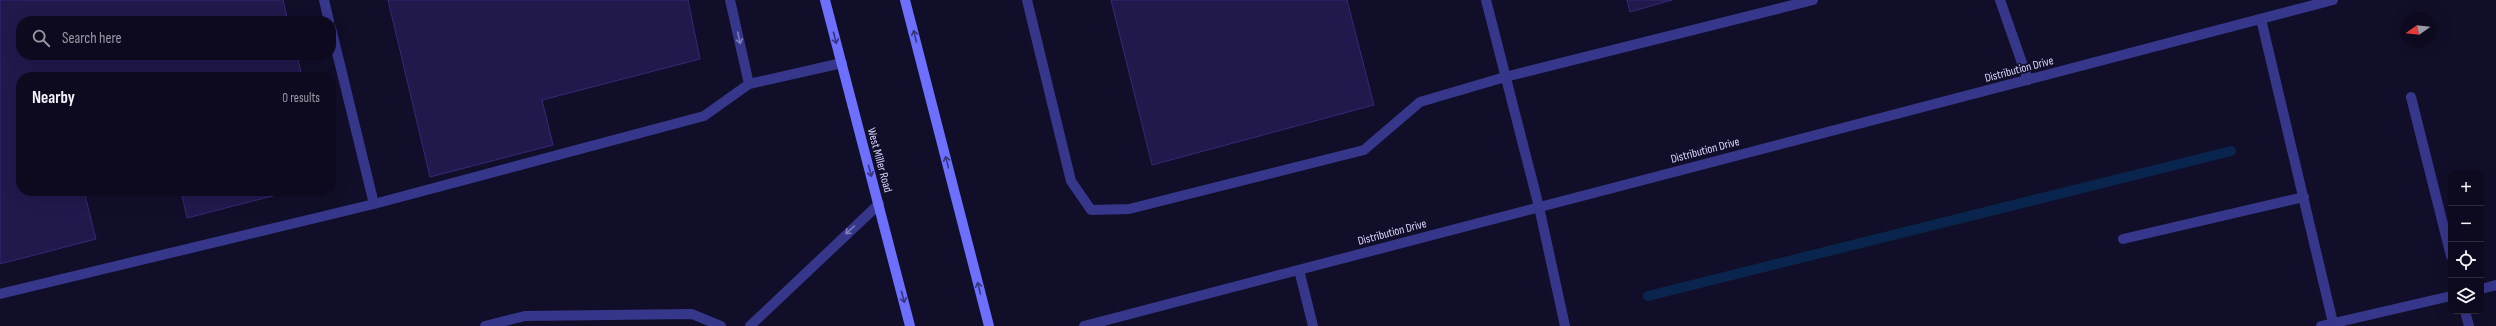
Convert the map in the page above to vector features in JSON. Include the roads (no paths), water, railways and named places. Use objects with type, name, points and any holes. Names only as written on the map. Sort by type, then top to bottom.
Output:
[{"type":"main road","name":"West Miller Road","points":[[825,0],[910,326]]},
{"type":"main road","points":[[905,0],[989,326]]},
{"type":"street","points":[[324,0],[328,16]]},
{"type":"street","points":[[730,0],[749,84]]},
{"type":"street","points":[[1027,0],[1071,181],[1091,210],[1129,209],[1364,150],[1420,102],[1505,77],[1812,0]]},
{"type":"street","points":[[1486,0],[1539,207],[1565,326]]},
{"type":"street","points":[[2000,0],[2028,80]]},
{"type":"street","name":"Distribution Drive","points":[[1084,326],[2333,0]]},
{"type":"street","points":[[2261,19],[2333,323]]},
{"type":"street","points":[[336,48],[374,204]]},
{"type":"street","points":[[0,294],[374,204],[704,116],[749,84],[842,63]]},
{"type":"street","points":[[2412,97],[2448,244]]},
{"type":"street","points":[[2123,240],[2304,197]]},
{"type":"street","points":[[750,326],[879,204]]},
{"type":"street","points":[[1299,270],[1313,326]]},
{"type":"street","points":[[2484,288],[2496,285]]},
{"type":"street","points":[[2322,326],[2448,297]]},
{"type":"street","points":[[485,326],[525,316],[684,314],[692,314],[721,326]]},
{"type":"street","points":[[2466,314],[2469,326]]},
{"type":"waterway","points":[[1648,296],[2231,151]]}]
